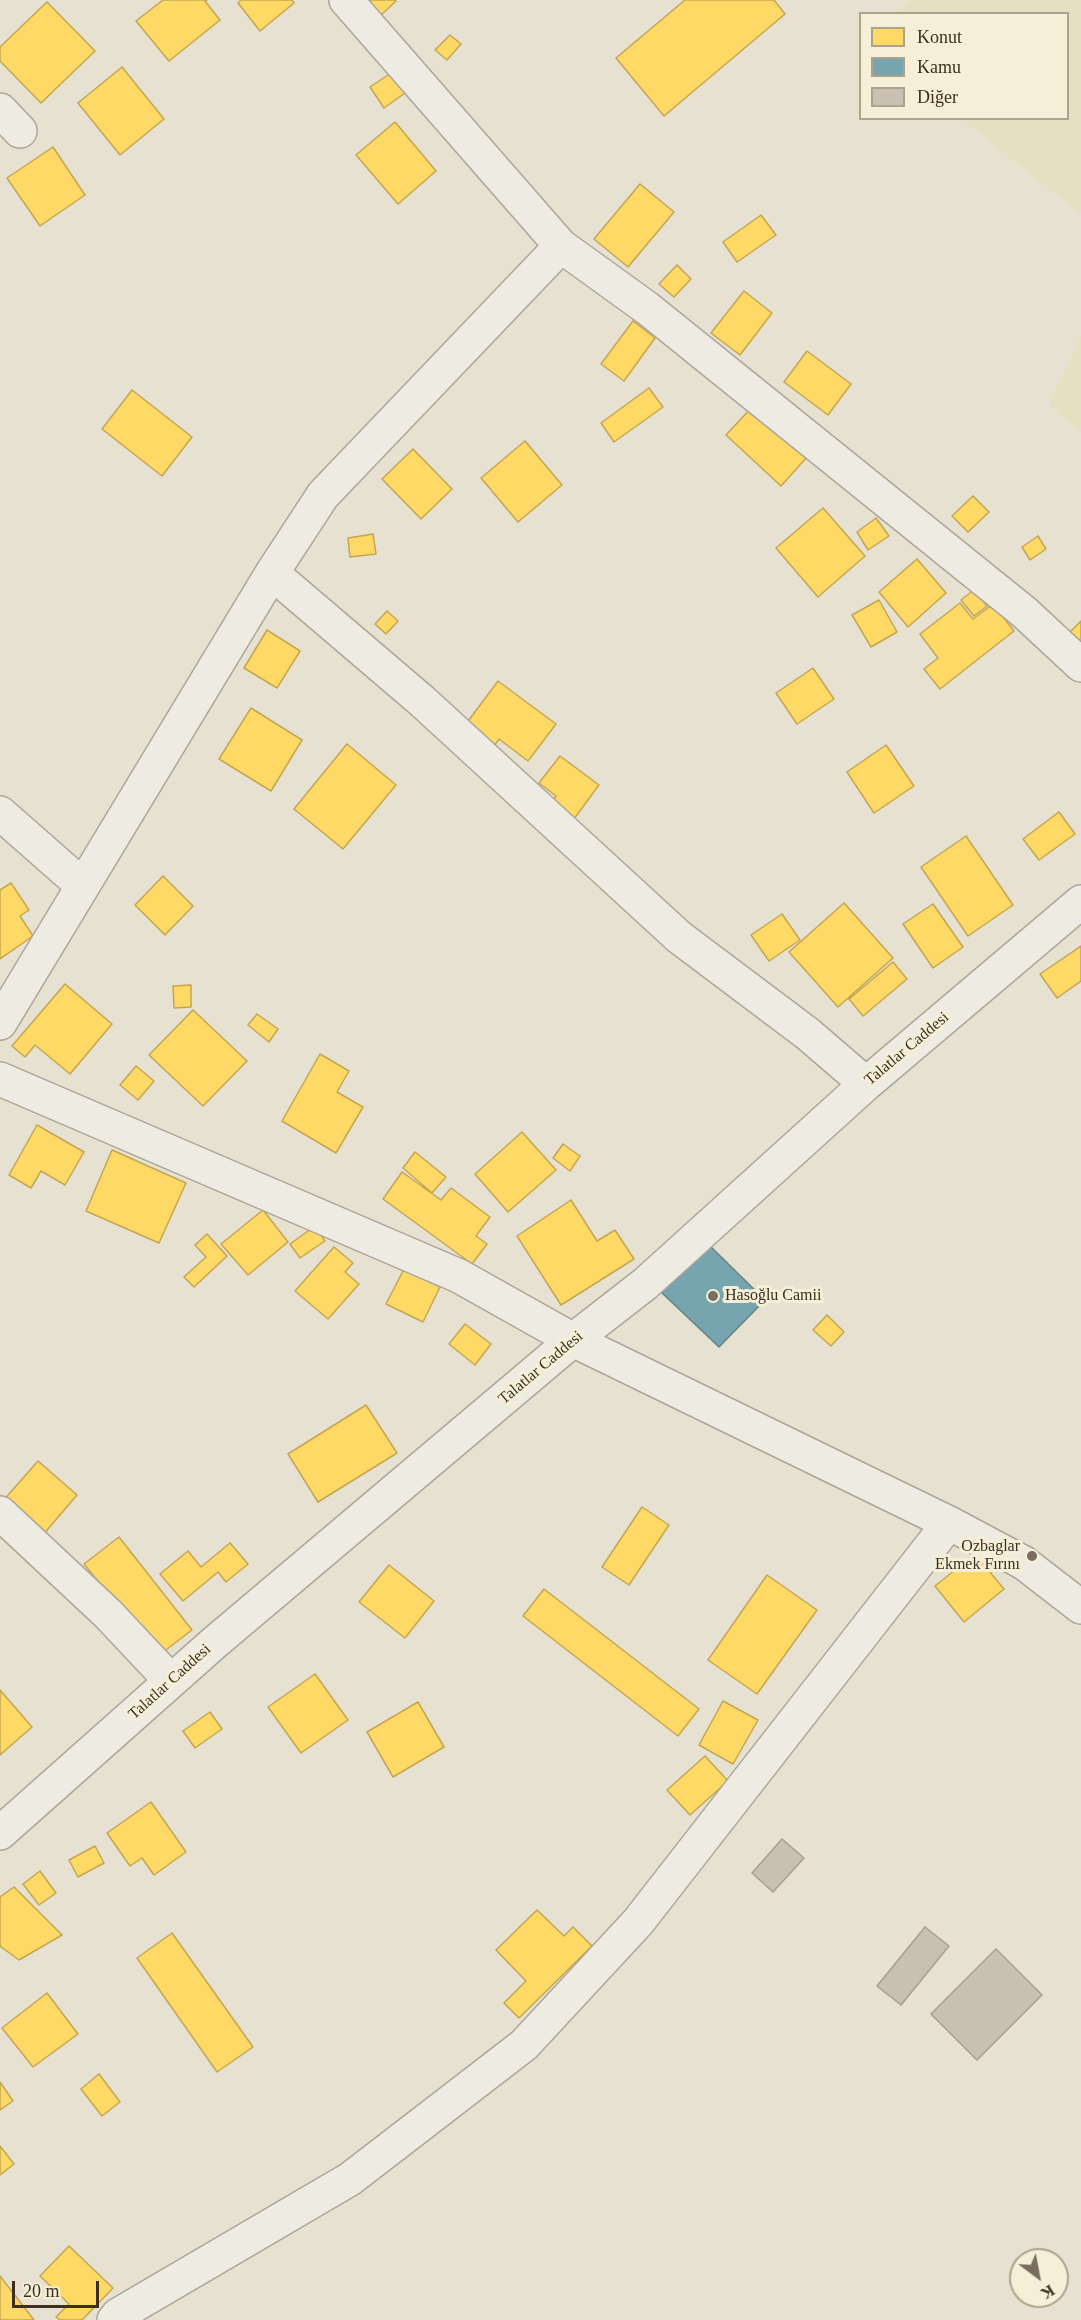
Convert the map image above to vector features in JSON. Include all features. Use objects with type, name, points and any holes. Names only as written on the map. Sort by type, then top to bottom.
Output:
[{"type":"street","points":[[346,0],[561,246],[647,308],[1024,612],[1081,665]]},
{"type":"street","points":[[0,1023],[272,573],[324,495],[561,246]]},
{"type":"street","points":[[272,573],[422,701],[679,937],[808,1034],[866,1084]]},
{"type":"street","points":[[0,813],[83,886]]},
{"type":"street","name":"Talatlar Caddesi","points":[[0,1833],[171,1681],[573,1340],[645,1284],[866,1084],[1081,902]]},
{"type":"street","points":[[0,1078],[459,1276],[573,1340],[949,1523],[1024,1563],[1081,1607]]},
{"type":"street","points":[[0,1513],[108,1614],[171,1681]]},
{"type":"street","points":[[114,2320],[118,2315],[350,2179],[524,2045],[638,1922],[949,1523]]},
{"type":"shaded area","points":[[910,0],[1081,0],[1081,214],[964,120],[1069,120],[1069,12],[896,12]]},
{"type":"shaded area","points":[[1081,336],[1081,433],[1049,405]]},
{"type":"building: Konut","points":[[163,0],[207,0],[205,1],[220,20],[169,61],[136,21]]},
{"type":"building: Konut","points":[[241,0],[292,0],[294,3],[260,31],[238,3]]},
{"type":"building: Konut","points":[[365,0],[394,0],[396,1],[380,16]]},
{"type":"building: Konut","points":[[685,0],[774,0],[785,14],[664,116],[616,58]]},
{"type":"building: Konut","points":[[47,2],[95,51],[41,103],[0,61],[0,47]]},
{"type":"building: Konut","points":[[450,35],[461,44],[447,60],[435,50]]},
{"type":"building: Konut","points":[[122,67],[164,119],[120,155],[78,103]]},
{"type":"building: Konut","points":[[394,71],[408,91],[384,108],[370,87]]},
{"type":"building: Konut","points":[[395,122],[436,171],[398,204],[356,155]]},
{"type":"building: Konut","points":[[53,147],[85,195],[40,226],[7,178]]},
{"type":"building: Konut","points":[[640,184],[674,212],[628,267],[594,239]]},
{"type":"building: Konut","points":[[761,215],[776,235],[737,262],[723,242]]},
{"type":"building: Konut","points":[[677,265],[691,279],[674,297],[659,284]]},
{"type":"building: Konut","points":[[744,291],[772,313],[740,355],[711,333]]},
{"type":"building: Konut","points":[[633,321],[655,338],[624,381],[601,364]]},
{"type":"building: Konut","points":[[807,351],[851,384],[828,415],[784,382]]},
{"type":"building: Konut","points":[[649,388],[663,407],[614,442],[601,423]]},
{"type":"building: Konut","points":[[132,390],[192,437],[162,476],[102,429]]},
{"type":"building: Konut","points":[[753,406],[808,456],[781,486],[726,435]]},
{"type":"building: Konut","points":[[525,441],[562,485],[518,522],[481,478]]},
{"type":"building: Konut","points":[[413,449],[452,489],[421,519],[382,479]]},
{"type":"building: Konut","points":[[973,496],[989,512],[968,532],[952,516]]},
{"type":"building: Konut","points":[[823,508],[865,556],[818,597],[776,548]]},
{"type":"building: Konut","points":[[876,518],[889,536],[868,550],[857,532]]},
{"type":"building: Konut","points":[[373,534],[376,554],[350,557],[348,538]]},
{"type":"building: Konut","points":[[1038,536],[1046,549],[1030,560],[1022,547]]},
{"type":"building: Konut","points":[[917,559],[946,593],[908,627],[879,592]]},
{"type":"building: Konut","points":[[974,590],[987,606],[974,616],[961,600]]},
{"type":"building: Konut","points":[[879,600],[897,632],[871,647],[852,615]]},
{"type":"building: Konut","points":[[960,603],[973,619],[993,604],[1014,631],[940,689],[924,669],[938,658],[920,634]]},
{"type":"building: Konut","points":[[387,611],[398,621],[386,634],[375,624]]},
{"type":"building: Konut","points":[[1081,621],[1081,642],[1070,632]]},
{"type":"building: Konut","points":[[267,630],[300,651],[277,688],[244,668]]},
{"type":"building: Konut","points":[[813,668],[834,699],[797,724],[776,693]]},
{"type":"building: Konut","points":[[498,681],[556,724],[528,761],[499,739],[491,750],[463,728]]},
{"type":"building: Konut","points":[[251,708],[302,740],[271,791],[219,759]]},
{"type":"building: Konut","points":[[347,744],[396,785],[343,849],[294,809]]},
{"type":"building: Konut","points":[[886,745],[914,786],[874,813],[847,772]]},
{"type":"building: Konut","points":[[560,756],[599,785],[571,823],[549,807],[556,796],[539,783]]},
{"type":"building: Konut","points":[[1059,812],[1075,834],[1039,860],[1023,839]]},
{"type":"building: Konut","points":[[966,836],[1013,905],[968,936],[921,867]]},
{"type":"building: Konut","points":[[163,876],[193,906],[165,935],[135,905]]},
{"type":"building: Konut","points":[[11,883],[29,910],[20,916],[33,936],[0,959],[0,890]]},
{"type":"building: Konut","points":[[844,903],[893,958],[838,1007],[789,952]]},
{"type":"building: Konut","points":[[933,904],[963,947],[933,968],[903,924]]},
{"type":"building: Konut","points":[[782,914],[800,940],[769,961],[751,935]]},
{"type":"building: Konut","points":[[1081,946],[1081,981],[1057,998],[1040,974]]},
{"type":"building: Konut","points":[[893,962],[907,979],[863,1016],[849,999]]},
{"type":"building: Konut","points":[[65,984],[112,1024],[70,1074],[35,1045],[25,1057],[12,1046]]},
{"type":"building: Konut","points":[[191,985],[191,1007],[174,1008],[173,986]]},
{"type":"building: Konut","points":[[193,1010],[247,1061],[203,1106],[149,1055]]},
{"type":"building: Konut","points":[[257,1014],[278,1029],[269,1042],[248,1025]]},
{"type":"building: Konut","points":[[320,1054],[349,1071],[337,1092],[363,1107],[336,1153],[282,1121]]},
{"type":"building: Konut","points":[[136,1066],[154,1081],[138,1100],[120,1085]]},
{"type":"building: Konut","points":[[37,1125],[84,1152],[65,1185],[41,1171],[31,1188],[9,1175]]},
{"type":"building: Konut","points":[[522,1132],[556,1170],[508,1212],[475,1174]]},
{"type":"building: Konut","points":[[563,1144],[580,1156],[570,1171],[553,1158]]},
{"type":"building: Konut","points":[[112,1150],[186,1183],[159,1243],[86,1211]]},
{"type":"building: Konut","points":[[415,1152],[446,1177],[432,1193],[403,1168]]},
{"type":"building: Konut","points":[[402,1172],[441,1200],[451,1188],[490,1217],[476,1236],[487,1244],[472,1264],[383,1199]]},
{"type":"building: Konut","points":[[571,1200],[597,1241],[615,1230],[634,1259],[561,1305],[517,1236]]},
{"type":"building: Konut","points":[[263,1210],[288,1242],[248,1275],[221,1244]]},
{"type":"building: Konut","points":[[315,1226],[325,1241],[300,1258],[290,1244]]},
{"type":"building: Konut","points":[[207,1234],[227,1256],[194,1287],[184,1277],[206,1257],[195,1245]]},
{"type":"building: Konut","points":[[334,1247],[353,1263],[345,1272],[359,1284],[328,1319],[295,1291]]},
{"type":"building: Konut","points":[[404,1269],[440,1287],[423,1322],[386,1304]]},
{"type":"building: Konut","points":[[827,1315],[844,1332],[831,1346],[813,1330]]},
{"type":"building: Konut","points":[[465,1324],[491,1344],[475,1365],[449,1344]]},
{"type":"building: Konut","points":[[366,1405],[397,1453],[318,1502],[288,1454]]},
{"type":"building: Konut","points":[[38,1461],[77,1495],[42,1536],[2,1502]]},
{"type":"building: Konut","points":[[642,1507],[669,1525],[629,1585],[602,1567]]},
{"type":"building: Konut","points":[[119,1537],[192,1630],[158,1656],[84,1564]]},
{"type":"building: Konut","points":[[230,1543],[248,1564],[226,1582],[218,1572],[183,1601],[160,1574],[188,1551],[201,1567]]},
{"type":"building: Konut","points":[[975,1554],[1004,1589],[964,1622],[935,1586]]},
{"type":"building: Konut","points":[[389,1565],[434,1601],[405,1638],[359,1602]]},
{"type":"building: Konut","points":[[767,1575],[817,1610],[757,1694],[708,1660]]},
{"type":"building: Konut","points":[[544,1589],[699,1709],[678,1736],[523,1616]]},
{"type":"building: Konut","points":[[315,1674],[348,1720],[301,1753],[268,1707]]},
{"type":"building: Konut","points":[[0,1690],[32,1727],[0,1755]]},
{"type":"building: Konut","points":[[723,1701],[758,1720],[733,1764],[699,1745]]},
{"type":"building: Konut","points":[[418,1702],[444,1747],[393,1777],[367,1732]]},
{"type":"building: Konut","points":[[210,1712],[222,1729],[195,1748],[183,1731]]},
{"type":"building: Konut","points":[[705,1756],[728,1781],[690,1815],[667,1790]]},
{"type":"building: Konut","points":[[151,1802],[186,1852],[154,1875],[142,1858],[130,1866],[107,1833]]},
{"type":"building: Konut","points":[[95,1846],[104,1863],[78,1877],[69,1860]]},
{"type":"building: Konut","points":[[40,1871],[56,1893],[39,1905],[23,1884]]},
{"type":"building: Konut","points":[[14,1887],[62,1935],[19,1960],[0,1946],[0,1897]]},
{"type":"building: Konut","points":[[537,1910],[564,1936],[573,1927],[592,1946],[519,2018],[504,2003],[526,1981],[496,1950]]},
{"type":"building: Konut","points":[[172,1933],[253,2047],[217,2072],[137,1958]]},
{"type":"building: Konut","points":[[47,1993],[78,2034],[33,2067],[2,2028]]},
{"type":"building: Konut","points":[[99,2074],[120,2102],[102,2116],[81,2089]]},
{"type":"building: Konut","points":[[0,2082],[13,2101],[0,2110]]},
{"type":"building: Konut","points":[[0,2146],[14,2164],[0,2175]]},
{"type":"building: Konut","points":[[69,2246],[113,2288],[82,2320],[60,2320],[56,2317],[69,2304],[40,2276]]},
{"type":"building: Konut","points":[[0,2276],[34,2320],[0,2320]]},
{"type":"building: Kamu","name":"Hasoğlu Camii","points":[[708,1244],[765,1300],[719,1347],[661,1292]]},
{"type":"building: Diğer","points":[[782,1839],[804,1858],[773,1892],[752,1873]]},
{"type":"building: Diğer","points":[[925,1927],[949,1946],[901,2005],[877,1986]]},
{"type":"building: Diğer","points":[[996,1949],[1042,1995],[977,2060],[931,2014]]},
{"type":"place","name":"Hasoğlu Camii","points":[[713,1296]]},
{"type":"place","name":"Ozbaglar Ekmek Fırını","points":[[1032,1556]]}]
